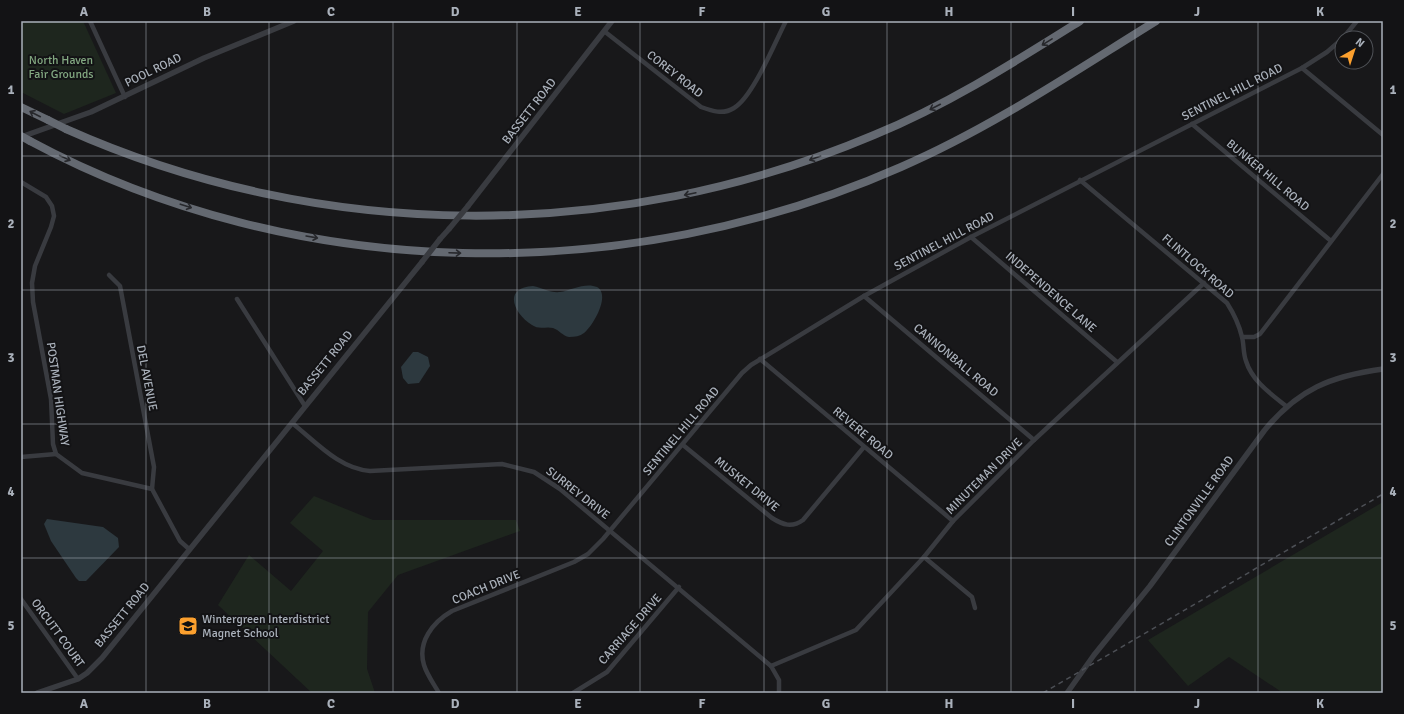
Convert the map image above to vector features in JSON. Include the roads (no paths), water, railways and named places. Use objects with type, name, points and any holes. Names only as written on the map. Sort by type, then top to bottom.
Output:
[{"type":"highway","points":[[21,107],[66,129],[121,151],[186,173],[256,192],[309,202],[368,210],[439,216],[513,216],[566,213],[634,205],[702,191],[766,174],[835,151],[897,126],[950,99],[1080,21]]},
{"type":"highway","points":[[21,137],[98,173],[167,200],[233,220],[307,236],[375,247],[451,253],[532,253],[584,249],[672,237],[741,222],[811,202],[878,177],[946,146],[995,121],[1156,21]]},
{"type":"street","points":[[90,21],[125,97]]},
{"type":"street","name":"POOL ROAD","points":[[21,137],[69,120],[125,97],[204,58],[294,21]]},
{"type":"street","name":"BASSETT ROAD","points":[[37,693],[78,679],[87,673],[102,658],[468,206],[612,21]]},
{"type":"street","name":"COREY ROAD","points":[[604,31],[701,107],[718,113],[734,108],[749,92],[786,21]]},
{"type":"street","name":"SENTINEL HILL ROAD","points":[[1350,30],[1357,21]]},
{"type":"street","name":"SENTINEL HILL ROAD","points":[[610,531],[742,373],[760,359],[864,296],[971,237],[1080,180],[1302,68],[1334,46]]},
{"type":"street","points":[[1302,68],[1383,135]]},
{"type":"street","name":"BUNKER HILL ROAD","points":[[1192,124],[1331,241]]},
{"type":"street","points":[[1242,337],[1254,337],[1260,334],[1383,174]]},
{"type":"street","name":"FLINTLOCK ROAD","points":[[1080,180],[1227,303],[1235,315],[1242,337],[1245,361],[1253,375],[1264,388],[1286,406]]},
{"type":"street","name":"POSTMAN HIGHWAY","points":[[21,182],[46,196],[52,206],[54,216],[35,266],[32,283],[33,302],[51,399],[53,444],[56,454],[82,473],[152,489]]},
{"type":"street","name":"INDEPENDENCE LANE","points":[[971,237],[1117,362]]},
{"type":"street","name":"DEL AVENUE","points":[[109,275],[120,286],[154,467],[152,489]]},
{"type":"street","name":"MINUTEMAN DRIVE","points":[[771,666],[856,630],[924,557],[953,521],[1034,440],[1204,283]]},
{"type":"street","name":"CANNONBALL ROAD","points":[[864,296],[1034,440]]},
{"type":"street","points":[[237,299],[305,406]]},
{"type":"street","name":"REVERE ROAD","points":[[760,359],[953,521]]},
{"type":"street","name":"CLINTONVILLE ROAD","points":[[1067,693],[1094,655],[1150,586],[1264,431],[1286,406],[1305,392],[1325,382],[1352,374],[1383,369]]},
{"type":"street","name":"SURREY DRIVE","points":[[292,423],[339,461],[358,470],[370,471],[493,463],[526,469],[549,481],[679,587],[771,666]]},
{"type":"street","name":"MUSKET DRIVE","points":[[683,444],[772,518],[785,525],[792,525],[803,520],[864,447]]},
{"type":"street","points":[[21,457],[56,454]]},
{"type":"street","points":[[152,489],[180,541],[189,549]]},
{"type":"street","name":"COACH DRIVE","points":[[439,693],[426,671],[422,657],[427,634],[437,621],[452,611],[574,562],[592,550],[610,531]]},
{"type":"street","points":[[924,557],[972,597],[975,608]]},
{"type":"street","name":"CARRIAGE DRIVE","points":[[574,693],[607,672],[679,587]]},
{"type":"street","name":"ORCUTT COURT","points":[[21,599],[78,679]]},
{"type":"street","points":[[771,666],[779,680],[779,693]]},
{"type":"railway","points":[[1043,693],[1383,494]]},
{"type":"place","name":"Wintergreen Interdistrict Magnet School","points":[[188,626]]},
{"type":"park label","name":"North Haven Fair Grounds","points":[[61,67]]}]
